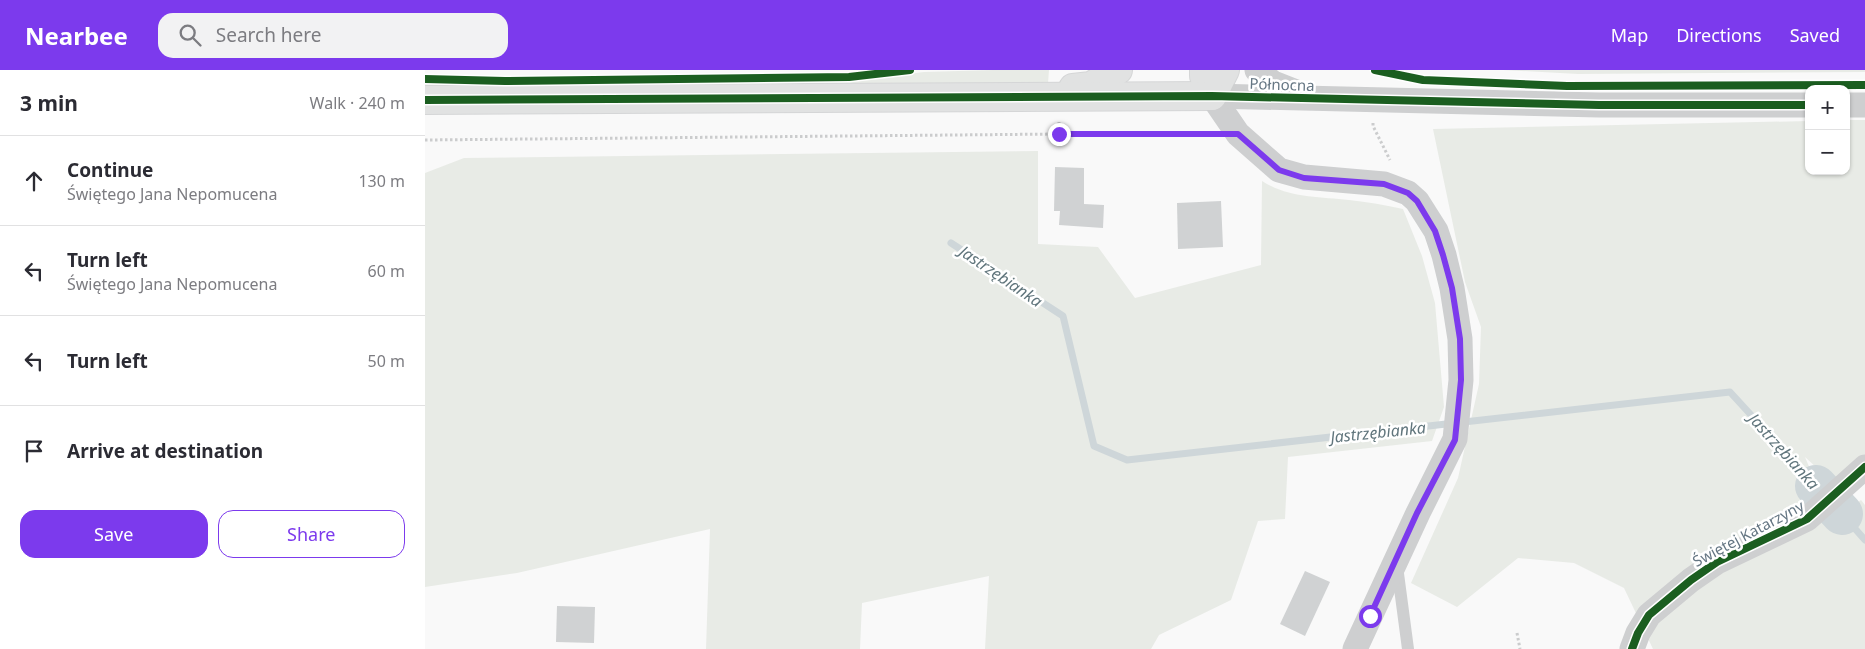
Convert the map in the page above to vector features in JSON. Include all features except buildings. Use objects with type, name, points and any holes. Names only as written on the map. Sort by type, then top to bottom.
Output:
[{"type":"street","points":[[1022,96],[1045,90],[1091,86],[1117,70]]},
{"type":"street","points":[[1204,70],[1204,76],[1212,96],[1238,134],[1279,170],[1304,178],[1384,184],[1408,193],[1417,201],[1435,231],[1452,288],[1460,339],[1461,380],[1456,429],[1355,649]]},
{"type":"street","points":[[1212,96],[1225,70]]},
{"type":"street","points":[[1257,70],[1273,83],[1312,99]]},
{"type":"street","name":"Północna","points":[[425,100],[1212,96],[1599,105],[1805,105]]},
{"type":"street","points":[[1850,105],[1865,105]]},
{"type":"street","name":"Świętej Katarzyny","points":[[1632,649],[1638,633],[1649,615],[1691,580],[1717,562],[1807,519],[1865,467]]},
{"type":"lane","points":[[1397,558],[1408,649]]},
{"type":"path","points":[[1373,126],[1394,168]]},
{"type":"path","points":[[425,140],[1238,134]]},
{"type":"path","points":[[1517,633],[1520,649]]},
{"type":"shaded area","points":[[1049,70],[1048,83],[425,89],[425,84],[854,81],[924,72]]},
{"type":"shaded area","points":[[1503,70],[1865,70],[1865,72],[1578,74]]},
{"type":"shaded area","points":[[1850,120],[1865,120],[1865,455],[1832,482],[1805,457],[1832,521],[1861,500],[1865,505],[1865,649],[1653,649],[1624,588],[1574,563],[1518,558],[1457,607],[1411,583],[1458,478],[1479,384],[1481,327],[1465,282],[1433,129],[1805,121],[1805,175],[1850,175]]},
{"type":"shaded area","points":[[1038,151],[1038,244],[1098,247],[1135,298],[1261,265],[1262,181],[1272,187],[1293,194],[1363,202],[1403,209],[1422,256],[1435,303],[1444,407],[1432,441],[1288,457],[1285,519],[1258,521],[1231,600],[1159,635],[1151,649],[985,649],[989,576],[862,603],[860,649],[706,649],[710,529],[517,573],[425,587],[425,173],[464,158]]},
{"type":"waterway","name":"Jastrzębianka","points":[[951,243],[1063,316],[1094,446],[1127,460],[1730,392],[1816,486]]},
{"type":"waterway","name":"Jastrzębianka","points":[[1816,486],[1842,514]]},
{"type":"waterway","name":"Jastrzębianka","points":[[1842,514],[1865,540]]},
{"type":"cycle path","points":[[425,79],[505,81],[849,77],[910,70]]},
{"type":"cycle path","points":[[1375,70],[1423,80],[1567,86],[1865,85]]},
{"type":"cycle path","points":[[425,100],[1212,96],[1599,105],[1805,105]]},
{"type":"cycle path","points":[[1632,649],[1638,633],[1649,615],[1691,580],[1717,562],[1807,519],[1865,467]]},
{"type":"route","points":[[1059,134],[1238,134],[1279,170],[1304,178],[1384,184],[1408,193],[1417,201],[1435,231],[1452,288],[1460,339],[1461,380],[1455,440],[1417,513],[1370,616]]}]
